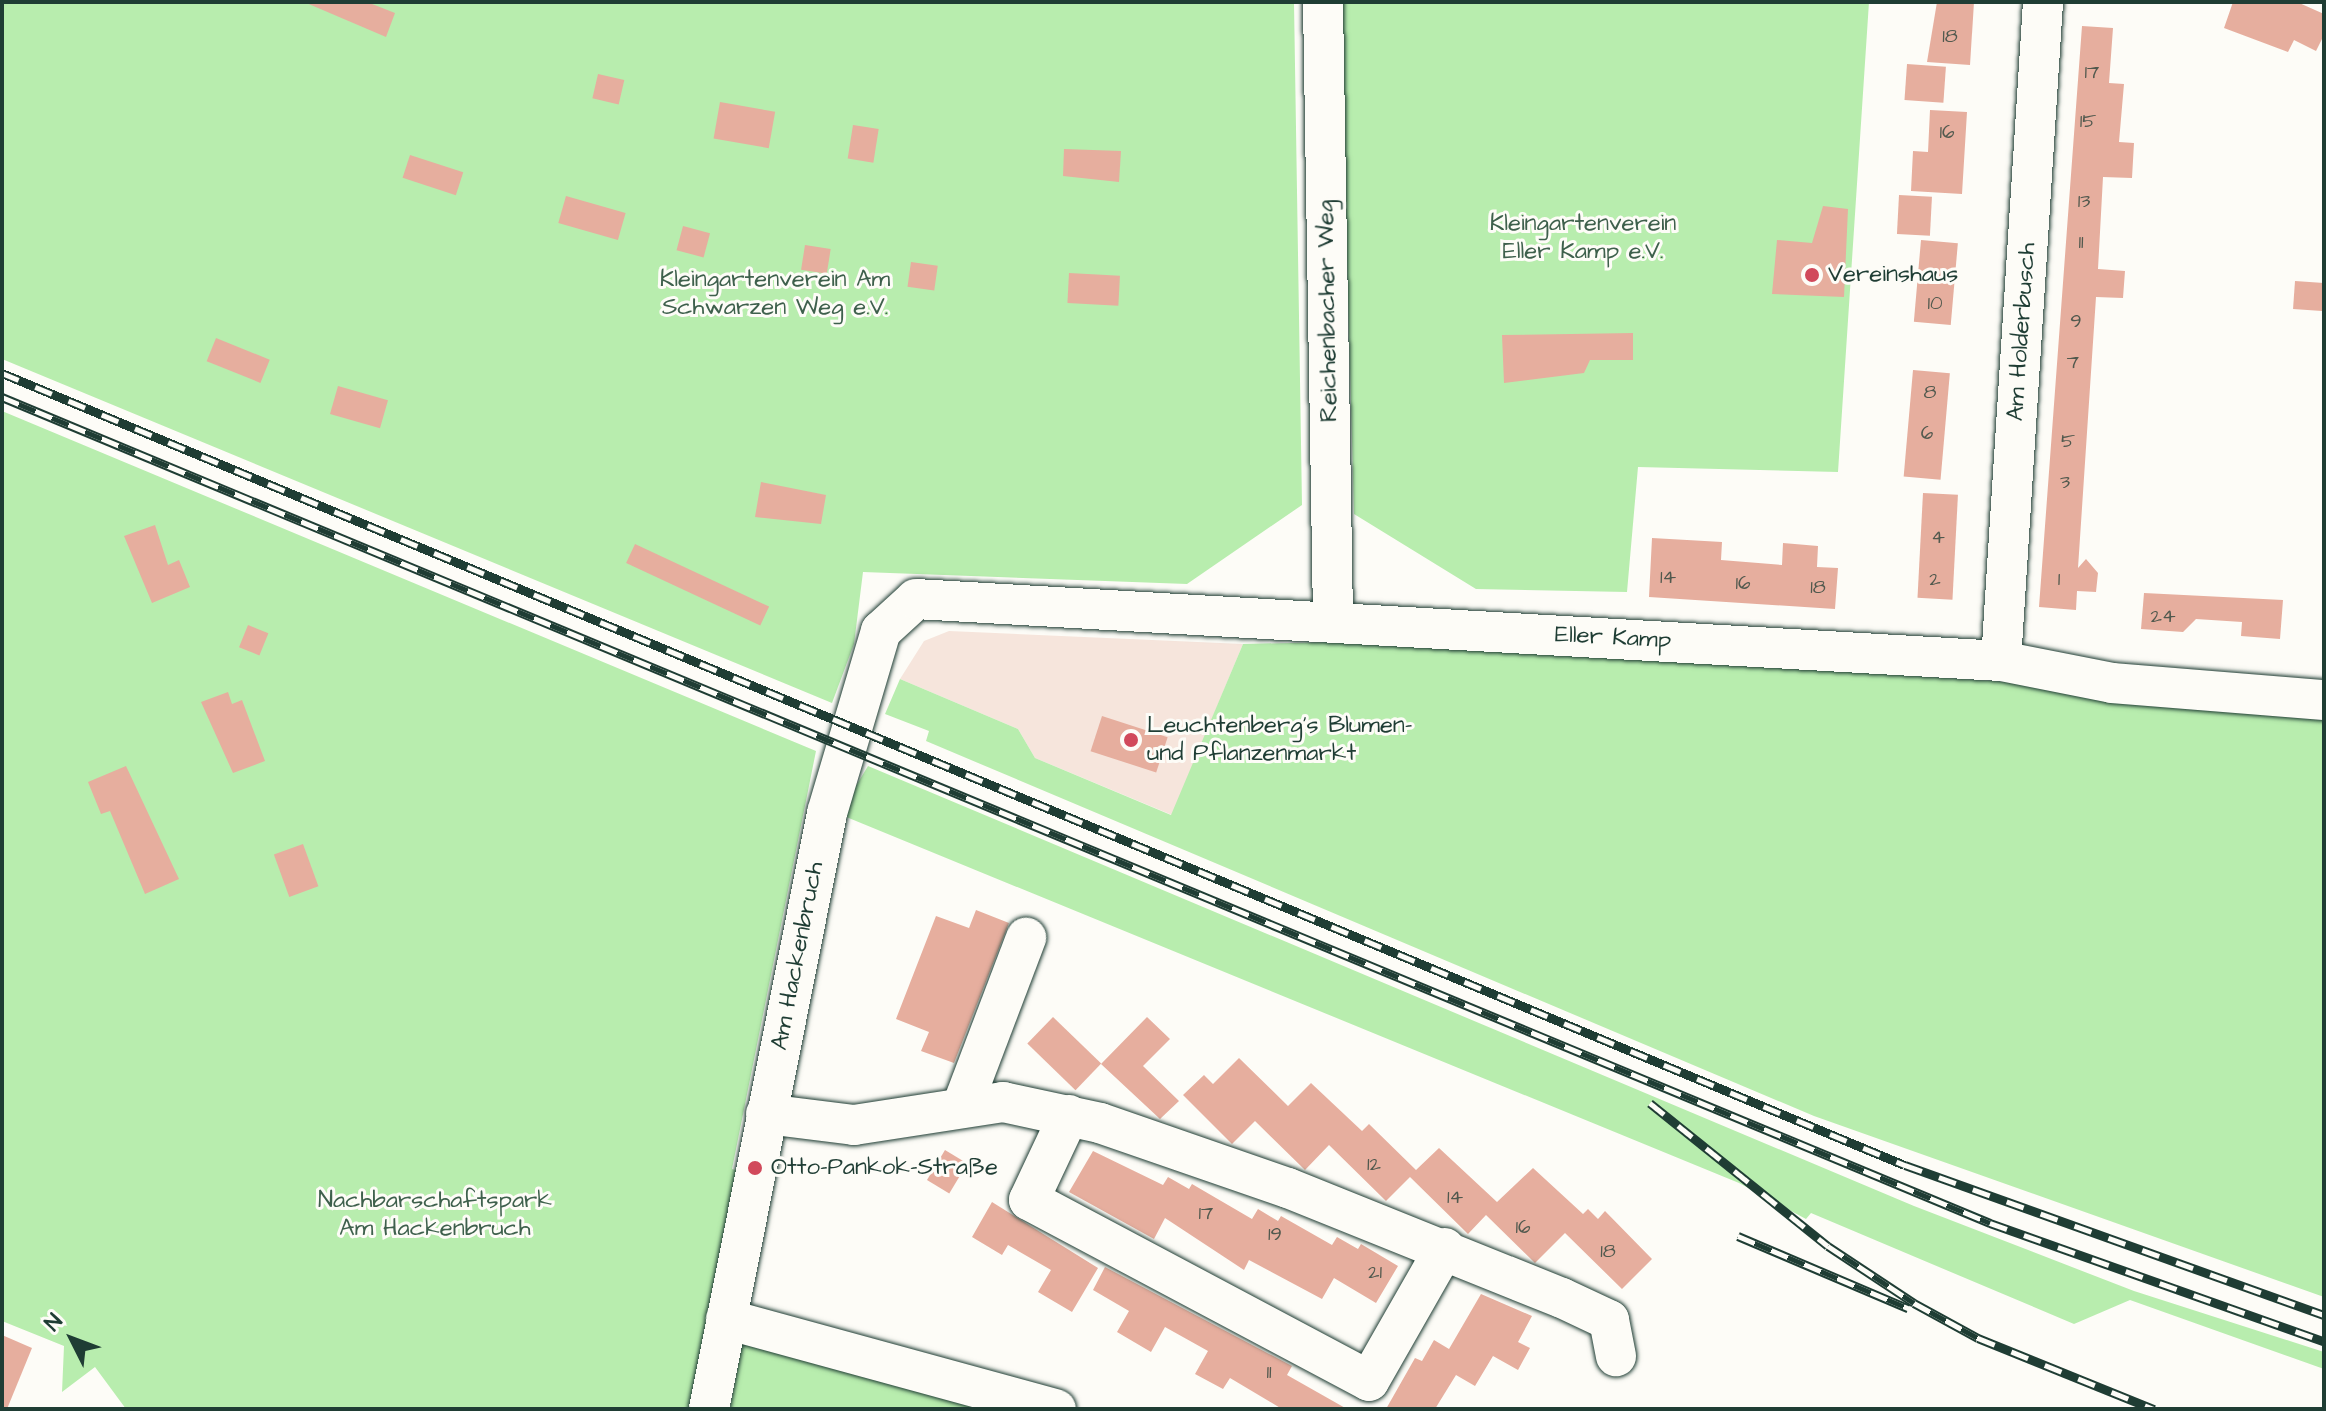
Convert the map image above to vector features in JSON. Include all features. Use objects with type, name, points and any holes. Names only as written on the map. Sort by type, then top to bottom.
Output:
[{"type":"street","name":"Reichenbacher Weg","points":[[1323,2],[1333,620]]},
{"type":"street","name":"Am Holderbusch","points":[[2001,661],[2043,2]]},
{"type":"street","name":"Eller Kamp","points":[[902,606],[932,595],[2001,661],[2112,683],[2324,700]]},
{"type":"street","name":"Am Hackenbruch","points":[[709,1409],[766,1114],[839,766],[881,631],[902,606]]},
{"type":"street","points":[[963,1104],[1026,938]]},
{"type":"street","points":[[766,1114],[854,1125],[963,1104],[1003,1102],[1069,1115],[1445,1248],[1609,1320],[1616,1356]]},
{"type":"street","points":[[1069,1115],[1029,1200],[1369,1381],[1445,1248]]},
{"type":"street","points":[[726,1319],[1034,1406]]},
{"type":"shaded area","points":[[949,631],[1243,644],[1172,815],[1035,758],[1018,729],[900,679],[924,641]]},
{"type":"green space","name":"Kleingartenverein Am Schwarzen Weg e.V.","points":[[2,2],[1294,2],[1302,505],[1187,584],[863,572],[854,644],[832,703],[2,359]]},
{"type":"green space","name":"Kleingartenverein Eller Kamp e.V.","points":[[1340,2],[1869,2],[1838,472],[1638,467],[1627,592],[1476,589],[1354,514]]},
{"type":"green space","name":"Nachbarschaftspark Am Hackenbruch","points":[[2,411],[816,751],[732,1169],[739,1171],[692,1409],[126,1409],[95,1367],[62,1392],[64,1346],[2,1321]]},
{"type":"green space","points":[[1379,641],[2007,682],[2120,703],[2324,720],[2324,1297],[1814,1116],[926,741],[929,731],[885,714],[900,679],[1018,729],[1035,758],[1171,815],[1243,644]]},
{"type":"green space","points":[[868,766],[1914,1206],[2134,1291],[2324,1352],[2324,1369],[2130,1300],[2074,1324],[1811,1213],[1806,1219],[1739,1183],[839,814]]},
{"type":"green space","points":[[745,1326],[991,1409],[730,1409]]},
{"type":"building","points":[[304,2],[367,2],[395,13],[386,37]]},
{"type":"building","points":[[1937,2],[1974,2],[1970,65],[1927,62]]},
{"type":"building","points":[[2233,2],[2297,2],[2324,14],[2324,35],[2316,51],[2294,40],[2288,52],[2224,28]]},
{"type":"building","points":[[2082,26],[2113,28],[2109,83],[2124,84],[2119,142],[2134,143],[2132,178],[2103,177],[2098,269],[2125,271],[2123,298],[2096,297],[2078,568],[2086,559],[2098,573],[2096,592],[2077,591],[2076,610],[2039,607]]},
{"type":"building","points":[[1907,64],[1946,67],[1943,103],[1904,100]]},
{"type":"building","points":[[598,74],[624,80],[619,104],[592,98]]},
{"type":"building","points":[[720,102],[775,112],[769,148],[714,138]]},
{"type":"building","points":[[1930,110],[1967,112],[1962,194],[1911,191],[1913,151],[1928,152]]},
{"type":"building","points":[[853,125],[879,129],[873,163],[848,159]]},
{"type":"building","points":[[1064,149],[1121,151],[1119,182],[1063,176]]},
{"type":"building","points":[[410,155],[463,172],[456,195],[403,178]]},
{"type":"building","points":[[1899,195],[1932,197],[1930,236],[1897,234]]},
{"type":"building","points":[[566,196],[626,213],[618,240],[558,223]]},
{"type":"building","points":[[1823,206],[1848,209],[1844,297],[1772,294],[1777,240],[1812,243]]},
{"type":"building","points":[[683,226],[710,233],[704,257],[677,250]]},
{"type":"building","points":[[1921,240],[1958,243],[1951,325],[1914,322]]},
{"type":"building","points":[[805,245],[831,249],[827,274],[801,270]]},
{"type":"building","points":[[911,262],[938,266],[934,291],[908,287]]},
{"type":"building","points":[[1069,273],[1120,276],[1118,306],[1067,303]]},
{"type":"building","points":[[2295,281],[2324,283],[2322,311],[2293,309]]},
{"type":"building","points":[[1633,333],[1633,360],[1590,360],[1584,373],[1504,383],[1502,335]]},
{"type":"building","points":[[216,338],[270,360],[260,383],[207,361]]},
{"type":"building","points":[[1913,370],[1950,373],[1941,480],[1904,477]]},
{"type":"building","points":[[338,386],[388,400],[380,428],[330,414]]},
{"type":"building","points":[[761,482],[826,495],[821,524],[755,517]]},
{"type":"building","points":[[1923,493],[1958,495],[1952,600],[1918,598]]},
{"type":"building","points":[[155,525],[168,565],[179,560],[190,587],[152,603],[124,536]]},
{"type":"building","points":[[1652,538],[1722,542],[1721,560],[1782,565],[1783,543],[1818,546],[1817,567],[1838,568],[1835,609],[1649,597]]},
{"type":"building","points":[[635,544],[769,607],[760,626],[626,563]]},
{"type":"building","points":[[2144,593],[2283,600],[2280,639],[2241,636],[2242,622],[2196,619],[2183,632],[2141,629]]},
{"type":"building","points":[[248,625],[268,633],[259,655],[239,647]]},
{"type":"building","points":[[228,692],[232,704],[242,700],[265,761],[233,773],[201,702]]},
{"type":"building","points":[[1102,716],[1168,737],[1156,773],[1091,751]]},
{"type":"building","points":[[126,766],[179,879],[145,894],[110,811],[101,814],[88,782]]},
{"type":"building","points":[[303,844],[318,886],[289,897],[274,855]]},
{"type":"building","points":[[976,910],[1009,923],[954,1063],[921,1051],[929,1032],[896,1019],[936,916],[969,928]]},
{"type":"building","points":[[1053,1017],[1101,1064],[1075,1090],[1027,1044]]},
{"type":"building","points":[[1147,1017],[1170,1039],[1143,1066],[1179,1101],[1160,1119],[1101,1064]]},
{"type":"building","points":[[1239,1058],[1288,1106],[1311,1083],[1362,1131],[1369,1124],[1416,1170],[1439,1148],[1497,1202],[1533,1168],[1583,1214],[1588,1209],[1598,1219],[1605,1211],[1652,1259],[1622,1289],[1565,1233],[1535,1263],[1486,1215],[1468,1234],[1410,1177],[1386,1201],[1329,1145],[1305,1170],[1255,1121],[1232,1144],[1183,1095],[1204,1075],[1213,1084]]},
{"type":"building","points":[[945,1150],[967,1163],[949,1193],[927,1180]]},
{"type":"building","points":[[1093,1151],[1163,1185],[1168,1177],[1189,1189],[1192,1184],[1252,1219],[1258,1209],[1278,1221],[1281,1216],[1332,1245],[1337,1237],[1358,1249],[1361,1244],[1398,1266],[1376,1303],[1334,1278],[1322,1299],[1249,1260],[1244,1270],[1165,1218],[1154,1239],[1069,1192]]},
{"type":"building","points":[[992,1202],[1098,1268],[1072,1312],[1038,1292],[1051,1270],[1008,1245],[1002,1255],[972,1237]]},
{"type":"building","points":[[1105,1267],[1292,1366],[1287,1375],[1347,1409],[1282,1409],[1230,1378],[1223,1389],[1195,1374],[1208,1351],[1165,1327],[1151,1352],[1117,1332],[1129,1311],[1093,1290]]},
{"type":"building","points":[[1481,1294],[1532,1316],[1518,1342],[1530,1348],[1518,1370],[1493,1356],[1475,1386],[1456,1375],[1435,1409],[1386,1409],[1415,1358],[1422,1361],[1434,1340],[1449,1349]]},
{"type":"building","points":[[2,1335],[32,1348],[7,1409],[2,1409]]},
{"type":"railway","points":[[2,373],[1905,1165],[2324,1315]]},
{"type":"railway","points":[[2,397],[1990,1223],[2324,1341]]},
{"type":"railway","points":[[1650,1103],[1828,1246],[1914,1303],[1978,1338],[2154,1409]]},
{"type":"railway","points":[[1738,1236],[1908,1308]]},
{"type":"place","name":"Vereinshaus","points":[[1812,275]]},
{"type":"place","name":"Leuchtenberg's Blumen- und Pflanzenmarkt","points":[[1131,740]]},
{"type":"place","name":"Otto-Pankok-Straße","points":[[755,1168]]}]
